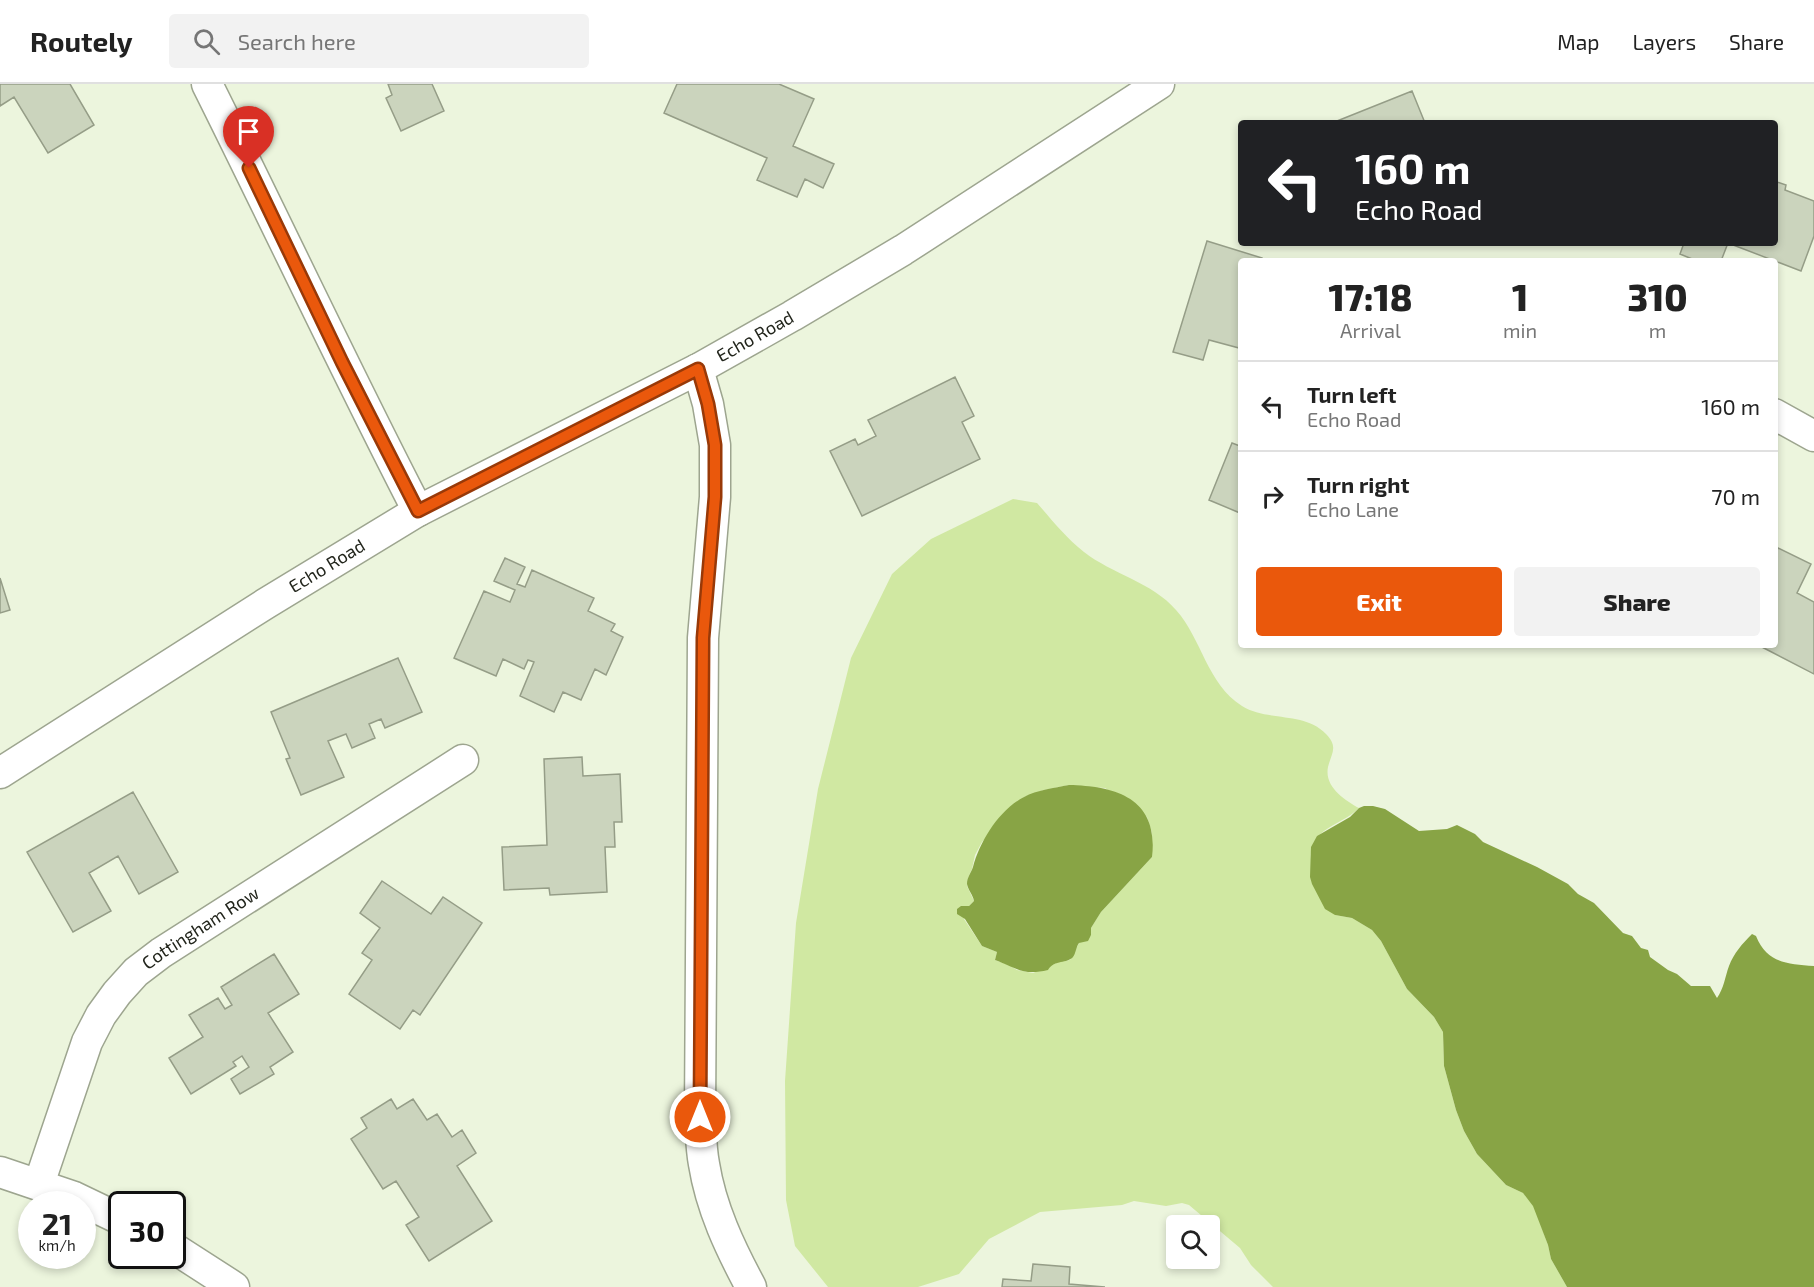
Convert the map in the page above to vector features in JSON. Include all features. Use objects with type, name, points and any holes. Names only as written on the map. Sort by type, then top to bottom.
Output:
[{"type":"street","points":[[207,84],[342,362],[418,511]]},
{"type":"street","name":"Echo Road","points":[[0,772],[265,604],[418,511],[698,369],[792,316],[903,250],[1159,84]]},
{"type":"street","points":[[698,369],[708,404],[715,445],[715,497],[703,638],[700,1117],[704,1164],[716,1210],[734,1255],[751,1287]]},
{"type":"street","points":[[1778,416],[1814,436]]},
{"type":"street","name":"Cottingham Row","points":[[39,1184],[87,1042],[101,1015],[136,972],[161,953],[463,760]]},
{"type":"street","points":[[0,1172],[74,1197],[108,1213]]},
{"type":"street","points":[[186,1256],[234,1287]]},
{"type":"shaded area","points":[[1013,499],[1037,503],[1065,535],[1084,552],[1144,585],[1176,610],[1192,634],[1213,674],[1230,697],[1252,711],[1307,722],[1326,734],[1333,747],[1328,767],[1329,781],[1337,792],[1359,808],[1324,831],[1315,840],[1311,850],[1311,861],[1318,883],[1335,915],[1352,918],[1372,930],[1381,941],[1407,989],[1434,1017],[1443,1032],[1444,1066],[1464,1131],[1477,1154],[1506,1185],[1523,1193],[1534,1206],[1551,1259],[1567,1287],[1273,1287],[1251,1265],[1240,1248],[1220,1231],[1220,1215],[1201,1215],[1189,1205],[1182,1203],[1166,1206],[1134,1201],[1122,1205],[1040,1212],[989,1239],[959,1274],[918,1287],[828,1287],[795,1246],[786,1200],[785,1081],[796,923],[818,789],[851,658],[892,574],[931,539]],"holes":[[[1069,785],[1105,788],[1147,817],[1152,833],[1152,857],[1101,912],[1091,928],[1091,935],[1079,943],[1071,959],[1033,973],[1017,970],[995,960],[997,952],[982,946],[964,919],[961,906],[969,906],[974,901],[967,886],[975,855],[982,842],[1024,797]]]},
{"type":"shaded area","points":[[1069,785],[1103,789],[1131,800],[1149,821],[1152,857],[1101,912],[1091,928],[1088,941],[1079,943],[1073,957],[1054,964],[1048,970],[1032,972],[1020,970],[995,960],[997,952],[982,946],[965,919],[957,914],[957,909],[961,906],[969,906],[974,901],[967,884],[968,879],[980,847],[1006,810],[1029,795]]},
{"type":"shaded area","points":[[1364,806],[1385,809],[1419,831],[1447,829],[1457,825],[1475,834],[1483,842],[1537,867],[1568,884],[1578,894],[1594,903],[1623,933],[1632,936],[1641,948],[1648,950],[1650,957],[1691,986],[1710,986],[1717,998],[1733,957],[1752,934],[1772,957],[1787,963],[1814,966],[1814,1287],[1567,1287],[1551,1259],[1533,1206],[1523,1193],[1506,1185],[1477,1154],[1464,1131],[1444,1066],[1443,1032],[1434,1017],[1407,989],[1381,941],[1372,930],[1352,918],[1335,915],[1325,909],[1312,884],[1310,877],[1311,847],[1317,836]]},
{"type":"building","points":[[0,84],[70,84],[94,125],[48,153],[14,97],[0,106]]},
{"type":"building","points":[[388,84],[432,84],[444,111],[401,131],[386,98],[392,95]]},
{"type":"building","points":[[677,84],[779,84],[814,99],[793,146],[834,164],[823,188],[805,179],[797,197],[757,180],[767,158],[664,113]]},
{"type":"building","points":[[1412,91],[1424,120],[1340,120]]},
{"type":"building","points":[[1778,182],[1786,185],[1785,190],[1814,201],[1814,236],[1801,271],[1778,262],[1778,258],[1767,258],[1736,246],[1778,246]]},
{"type":"building","points":[[1207,241],[1262,258],[1238,258],[1238,348],[1209,340],[1203,360],[1173,352]]},
{"type":"building","points":[[1683,246],[1727,246],[1722,258],[1690,258],[1680,254]]},
{"type":"building","points":[[955,377],[974,416],[962,422],[980,459],[862,516],[830,451],[855,439],[858,445],[876,436],[868,420]]},
{"type":"building","points":[[1232,443],[1238,445],[1238,512],[1209,500]]},
{"type":"building","points":[[1778,548],[1811,564],[1797,593],[1814,602],[1814,674],[1764,648],[1778,648]]},
{"type":"building","points":[[505,558],[525,567],[517,584],[525,587],[532,570],[594,598],[588,611],[615,624],[611,631],[623,637],[606,675],[595,669],[581,700],[563,692],[554,712],[520,696],[534,662],[528,660],[524,669],[503,659],[496,676],[454,658],[484,591],[510,602],[515,590],[494,581]]},
{"type":"building","points":[[0,578],[10,610],[0,613]]},
{"type":"building","points":[[398,658],[422,712],[385,728],[381,719],[369,724],[375,738],[352,748],[346,734],[328,741],[344,777],[301,795],[286,759],[290,758],[271,712]]},
{"type":"building","points":[[582,757],[583,776],[620,774],[622,822],[614,822],[615,847],[605,847],[607,892],[550,895],[549,888],[504,890],[502,847],[547,845],[544,759]]},
{"type":"building","points":[[133,792],[178,872],[139,894],[118,856],[89,873],[111,911],[73,932],[27,852]]},
{"type":"building","points":[[382,881],[431,914],[443,897],[482,923],[420,1015],[413,1010],[400,1029],[349,994],[372,960],[362,953],[380,928],[360,913]]},
{"type":"building","points":[[274,954],[299,994],[268,1013],[293,1052],[270,1067],[274,1074],[240,1094],[231,1079],[249,1067],[242,1056],[233,1062],[236,1066],[191,1094],[169,1058],[203,1037],[189,1015],[218,998],[225,1009],[232,1005],[221,987]]},
{"type":"building","points":[[391,1099],[397,1109],[413,1099],[427,1120],[437,1114],[452,1137],[462,1130],[476,1153],[457,1166],[492,1221],[429,1261],[406,1225],[419,1217],[396,1181],[383,1189],[351,1139],[367,1128],[361,1118]]},
{"type":"building","points":[[1033,1264],[1070,1267],[1069,1284],[1105,1287],[1002,1287],[1003,1279],[1031,1281]]},
{"type":"route","points":[[249,168],[342,362],[418,511],[698,369],[708,404],[715,445],[715,497],[703,638],[700,1117]]}]
